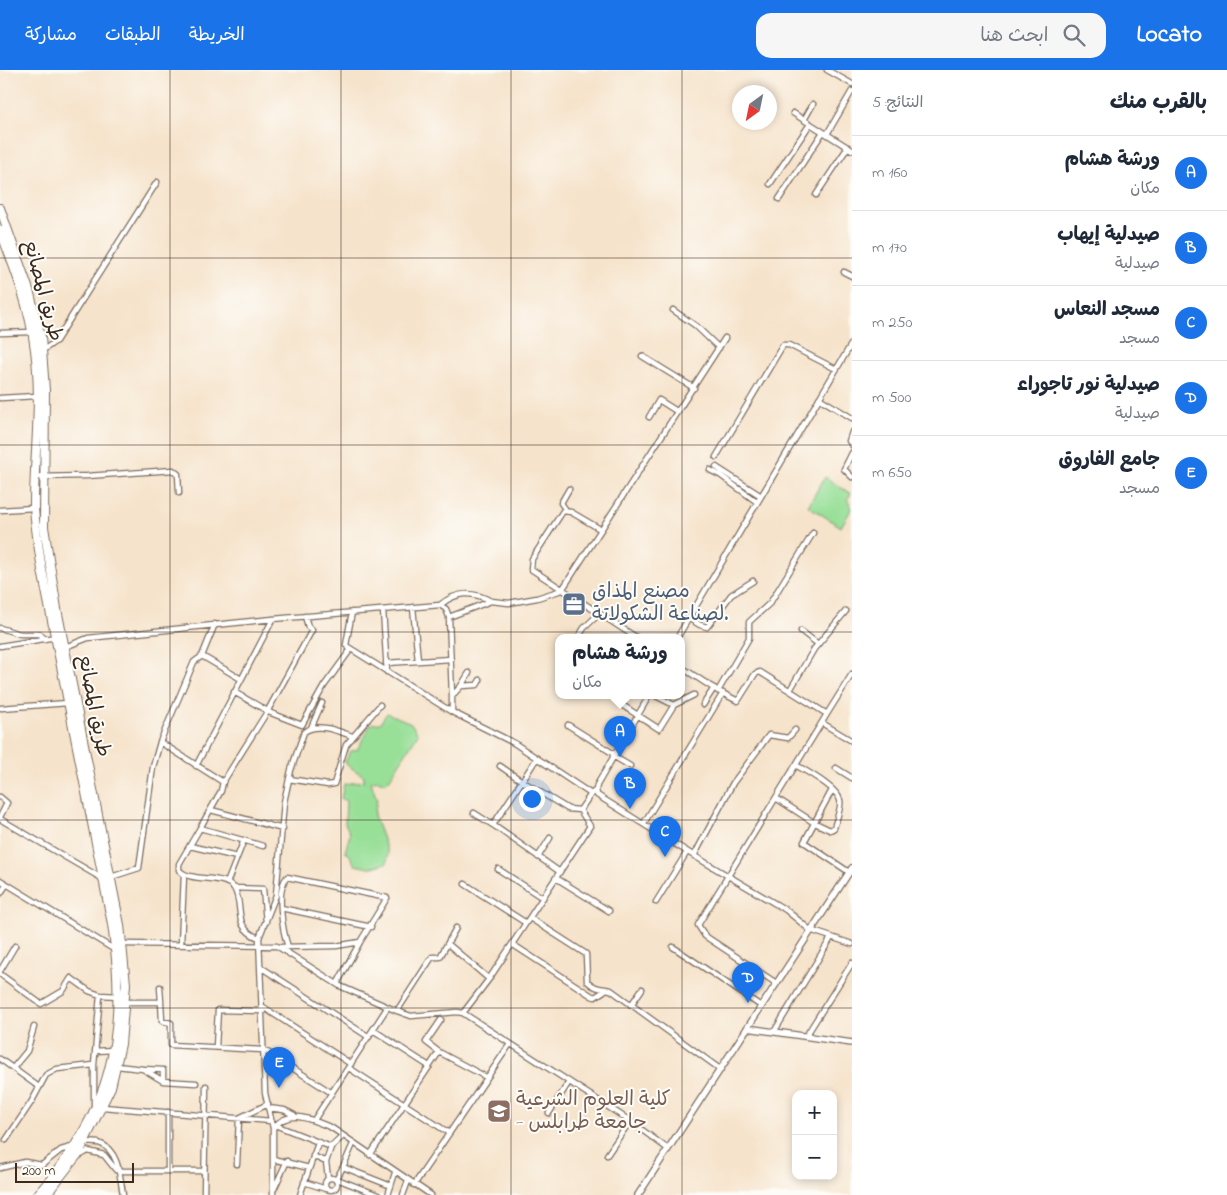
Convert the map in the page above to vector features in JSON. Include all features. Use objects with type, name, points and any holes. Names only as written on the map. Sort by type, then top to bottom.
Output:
[{"type":"main road","name":"طريق المصانع","points":[[0,208],[29,290],[39,351],[44,414],[34,508],[42,570],[68,702],[124,944],[123,998],[117,1066],[103,1107],[82,1141],[73,1147],[37,1195]]},
{"type":"main road","name":"طريق المصانع","points":[[0,230],[17,274],[32,332],[39,351],[38,477],[44,527],[108,878],[123,998],[107,1082],[75,1158],[46,1195]]},
{"type":"street","points":[[827,70],[852,84]]},
{"type":"street","points":[[779,200],[852,91]]},
{"type":"street","points":[[804,120],[813,104]]},
{"type":"street","points":[[793,113],[850,148],[816,195]]},
{"type":"street","points":[[770,184],[810,124]]},
{"type":"street","points":[[39,351],[56,342],[157,182]]},
{"type":"street","points":[[844,272],[852,276]]},
{"type":"street","points":[[673,310],[696,326],[719,348]]},
{"type":"street","points":[[0,333],[32,332]]},
{"type":"street","points":[[449,617],[491,602],[509,603],[537,598],[562,590],[726,338]]},
{"type":"street","points":[[679,634],[852,343]]},
{"type":"street","points":[[716,457],[784,345],[789,345],[836,369]]},
{"type":"street","points":[[642,356],[694,388]]},
{"type":"street","points":[[0,398],[38,396]]},
{"type":"street","points":[[819,398],[852,418]]},
{"type":"street","points":[[649,417],[659,400],[678,412]]},
{"type":"street","points":[[852,432],[849,441],[852,445]]},
{"type":"street","points":[[852,453],[844,469],[852,477]]},
{"type":"street","points":[[716,467],[761,496]]},
{"type":"street","points":[[38,477],[172,470],[178,474],[179,493]]},
{"type":"street","points":[[710,470],[757,502]]},
{"type":"street","points":[[569,489],[561,503],[566,510],[600,530]]},
{"type":"street","points":[[0,510],[34,508]]},
{"type":"street","points":[[566,510],[560,514],[530,563],[533,571],[631,634]]},
{"type":"street","points":[[644,823],[749,638],[749,622],[768,606],[814,533]]},
{"type":"street","points":[[688,618],[707,627],[731,596],[753,581]]},
{"type":"street","points":[[440,605],[458,594],[478,594],[491,602]]},
{"type":"street","points":[[65,648],[88,638],[215,624],[440,605],[446,608],[449,617],[452,712]]},
{"type":"street","points":[[413,607],[418,661]]},
{"type":"street","points":[[383,610],[387,672]]},
{"type":"street","points":[[790,690],[818,644],[846,611]]},
{"type":"street","points":[[352,612],[346,645],[351,649],[452,712],[514,743],[591,794]]},
{"type":"street","points":[[580,634],[584,628],[600,614]]},
{"type":"street","points":[[266,923],[263,889],[234,888],[227,883],[184,874],[179,871],[179,864],[211,810],[223,782],[267,712],[312,630],[308,627],[305,616]]},
{"type":"street","points":[[196,766],[273,619]]},
{"type":"street","points":[[0,797],[7,803],[0,818],[108,878],[138,870],[154,767],[160,742],[194,662],[202,656],[215,624]]},
{"type":"street","points":[[0,628],[12,633],[40,634],[45,639]]},
{"type":"street","points":[[801,631],[818,644]]},
{"type":"street","points":[[0,646],[56,637]]},
{"type":"street","points":[[234,692],[267,712],[297,725],[304,723],[324,686],[351,649]]},
{"type":"street","points":[[202,656],[241,679]]},
{"type":"street","points":[[386,663],[451,659]]},
{"type":"street","points":[[685,669],[718,691],[738,701],[758,672],[827,714]]},
{"type":"street","points":[[452,696],[469,673]]},
{"type":"street","points":[[776,983],[700,932],[698,925],[852,674]]},
{"type":"street","points":[[461,686],[477,684],[480,680]]},
{"type":"street","points":[[846,684],[852,688]]},
{"type":"street","points":[[703,705],[718,691]]},
{"type":"street","points":[[618,699],[622,705],[659,729],[674,705],[694,696]]},
{"type":"street","points":[[580,810],[596,790],[647,699]]},
{"type":"street","points":[[662,699],[674,705]]},
{"type":"street","points":[[2,708],[68,702]]},
{"type":"street","points":[[311,728],[322,703]]},
{"type":"street","points":[[289,779],[328,785],[334,784],[342,754],[352,736],[380,705]]},
{"type":"street","points":[[822,723],[852,741]]},
{"type":"street","points":[[568,726],[630,766]]},
{"type":"street","points":[[274,1194],[273,1125],[265,1093],[262,968],[259,938],[276,895],[284,802],[289,779],[304,732],[311,728],[330,729],[352,736]]},
{"type":"street","points":[[694,856],[733,784],[769,735],[788,738],[796,730]]},
{"type":"street","points":[[160,742],[223,782]]},
{"type":"street","points":[[493,825],[537,758]]},
{"type":"street","points":[[500,766],[522,782],[569,810],[580,810]]},
{"type":"street","points":[[776,798],[813,822],[831,830],[834,828],[840,803],[832,790],[796,766]]},
{"type":"street","points":[[836,768],[852,778]]},
{"type":"street","points":[[596,790],[598,795],[687,852],[786,910],[810,930],[852,944]]},
{"type":"street","points":[[638,1195],[851,870],[804,842],[813,822],[832,790]]},
{"type":"street","points":[[211,810],[283,830]]},
{"type":"street","points":[[463,1013],[489,979],[590,825],[580,810]]},
{"type":"street","points":[[474,813],[560,872]]},
{"type":"street","points":[[200,828],[263,846]]},
{"type":"street","points":[[538,857],[550,838]]},
{"type":"street","points":[[227,883],[244,840]]},
{"type":"street","points":[[190,846],[237,857]]},
{"type":"street","points":[[656,902],[687,852]]},
{"type":"street","points":[[498,869],[543,898]]},
{"type":"street","points":[[181,944],[184,874]]},
{"type":"street","points":[[288,947],[281,924],[284,880],[287,877],[387,898],[337,984]]},
{"type":"street","points":[[556,878],[609,911]]},
{"type":"street","points":[[0,880],[116,951]]},
{"type":"street","points":[[0,894],[7,884]]},
{"type":"street","points":[[465,884],[526,924]]},
{"type":"street","points":[[234,888],[243,926],[250,934],[259,938]]},
{"type":"street","points":[[281,908],[370,927]]},
{"type":"street","points":[[530,918],[586,954],[587,981],[585,992]]},
{"type":"street","points":[[397,1011],[432,957],[440,957],[456,928]]},
{"type":"street","points":[[774,1032],[831,938]]},
{"type":"street","points":[[124,944],[288,947],[336,946],[360,942]]},
{"type":"street","points":[[448,944],[489,979]]},
{"type":"street","points":[[512,944],[595,997],[604,991],[611,990],[720,1069]]},
{"type":"street","points":[[15,946],[0,973],[41,1004],[63,991],[70,978],[89,991],[100,995],[161,1002]]},
{"type":"street","points":[[673,946],[761,1006]]},
{"type":"street","points":[[281,947],[337,984],[388,1008],[411,1016],[463,1013],[630,1121],[668,1149]]},
{"type":"street","points":[[806,1036],[852,963]]},
{"type":"street","points":[[262,968],[369,1037]]},
{"type":"street","points":[[587,981],[604,991]]},
{"type":"street","points":[[160,988],[162,1022],[172,1022],[170,1045],[264,1050],[332,1093]]},
{"type":"street","points":[[631,1005],[642,989]]},
{"type":"street","points":[[94,1111],[94,1065],[100,995]]},
{"type":"street","points":[[314,1120],[388,1008]]},
{"type":"street","points":[[216,1047],[218,1010],[263,1009],[449,1133]]},
{"type":"street","points":[[441,1020],[426,1043],[439,1052],[486,1076]]},
{"type":"street","points":[[13,1068],[27,1051],[34,1027]]},
{"type":"street","points":[[747,1028],[852,1043]]},
{"type":"street","points":[[373,1030],[429,1066]]},
{"type":"street","points":[[414,1185],[486,1076],[510,1044]]},
{"type":"street","points":[[95,1051],[114,1050]]},
{"type":"street","points":[[370,1155],[439,1052]]},
{"type":"street","points":[[0,1059],[39,1087]]},
{"type":"street","points":[[6,1140],[49,1072],[94,1065]]},
{"type":"street","points":[[117,1066],[163,1070],[164,1081]]},
{"type":"street","points":[[143,1069],[164,1081],[196,1083]]},
{"type":"street","points":[[548,1113],[569,1082]]},
{"type":"street","points":[[204,1195],[206,1086]]},
{"type":"street","points":[[239,1118],[268,1106],[314,1120],[332,1128],[342,1137],[395,1173],[431,1195]]},
{"type":"street","points":[[103,1107],[239,1118],[273,1125],[332,1147]]},
{"type":"street","points":[[168,1112],[168,1171]]},
{"type":"street","points":[[273,1125],[282,1118],[294,1115]]},
{"type":"street","points":[[237,1164],[239,1118]]},
{"type":"street","points":[[607,1155],[630,1121]]},
{"type":"street","points":[[330,1190],[325,1184],[328,1178],[326,1162],[332,1147],[342,1137]]},
{"type":"street","points":[[82,1141],[98,1143],[106,1147],[115,1158],[122,1195]]},
{"type":"street","points":[[300,1195],[318,1143]]},
{"type":"street","points":[[330,1190],[337,1186],[337,1180],[353,1144]]},
{"type":"street","points":[[0,1168],[25,1162],[42,1165],[61,1150],[73,1147]]},
{"type":"street","points":[[75,1158],[88,1151],[104,1155],[112,1163],[120,1177]]},
{"type":"street","points":[[313,1156],[326,1162]]},
{"type":"street","points":[[273,1159],[309,1168]]},
{"type":"street","points":[[274,1194],[287,1161]]},
{"type":"street","points":[[343,1167],[391,1186]]},
{"type":"street","points":[[119,1172],[204,1171]]},
{"type":"street","points":[[388,1195],[395,1173]]},
{"type":"street","points":[[328,1178],[375,1194],[378,1181]]},
{"type":"street","points":[[403,1195],[408,1181]]},
{"type":"street","points":[[304,1182],[338,1194]]},
{"type":"green space","points":[[825,477],[851,494],[847,499],[852,508],[841,527],[808,506]]},
{"type":"green space","points":[[387,713],[411,723],[418,734],[389,780],[385,783],[378,780],[371,782],[377,800],[374,815],[388,853],[387,863],[369,868],[355,865],[349,854],[345,852],[350,834],[345,823],[346,800],[341,799],[344,784],[364,781],[364,776],[345,762],[351,751],[357,750],[371,724],[380,723]]},
{"type":"place","name":"مصنع المذاق لصناعة الشكولاتة.","points":[[574,604]]},
{"type":"place","name":"ورشة هشام","points":[[620,757]]},
{"type":"place","name":"صيدلية إيهاب","points":[[630,809]]},
{"type":"place","name":"مسجد النعاس","points":[[665,857]]},
{"type":"place","name":"صيدلية نور تاجوراء","points":[[748,1003]]},
{"type":"place","name":"جامع الفاروق","points":[[279,1088]]},
{"type":"place","name":"كلية العلوم الشرعية - جامعة طرابلس","points":[[499,1111]]}]
